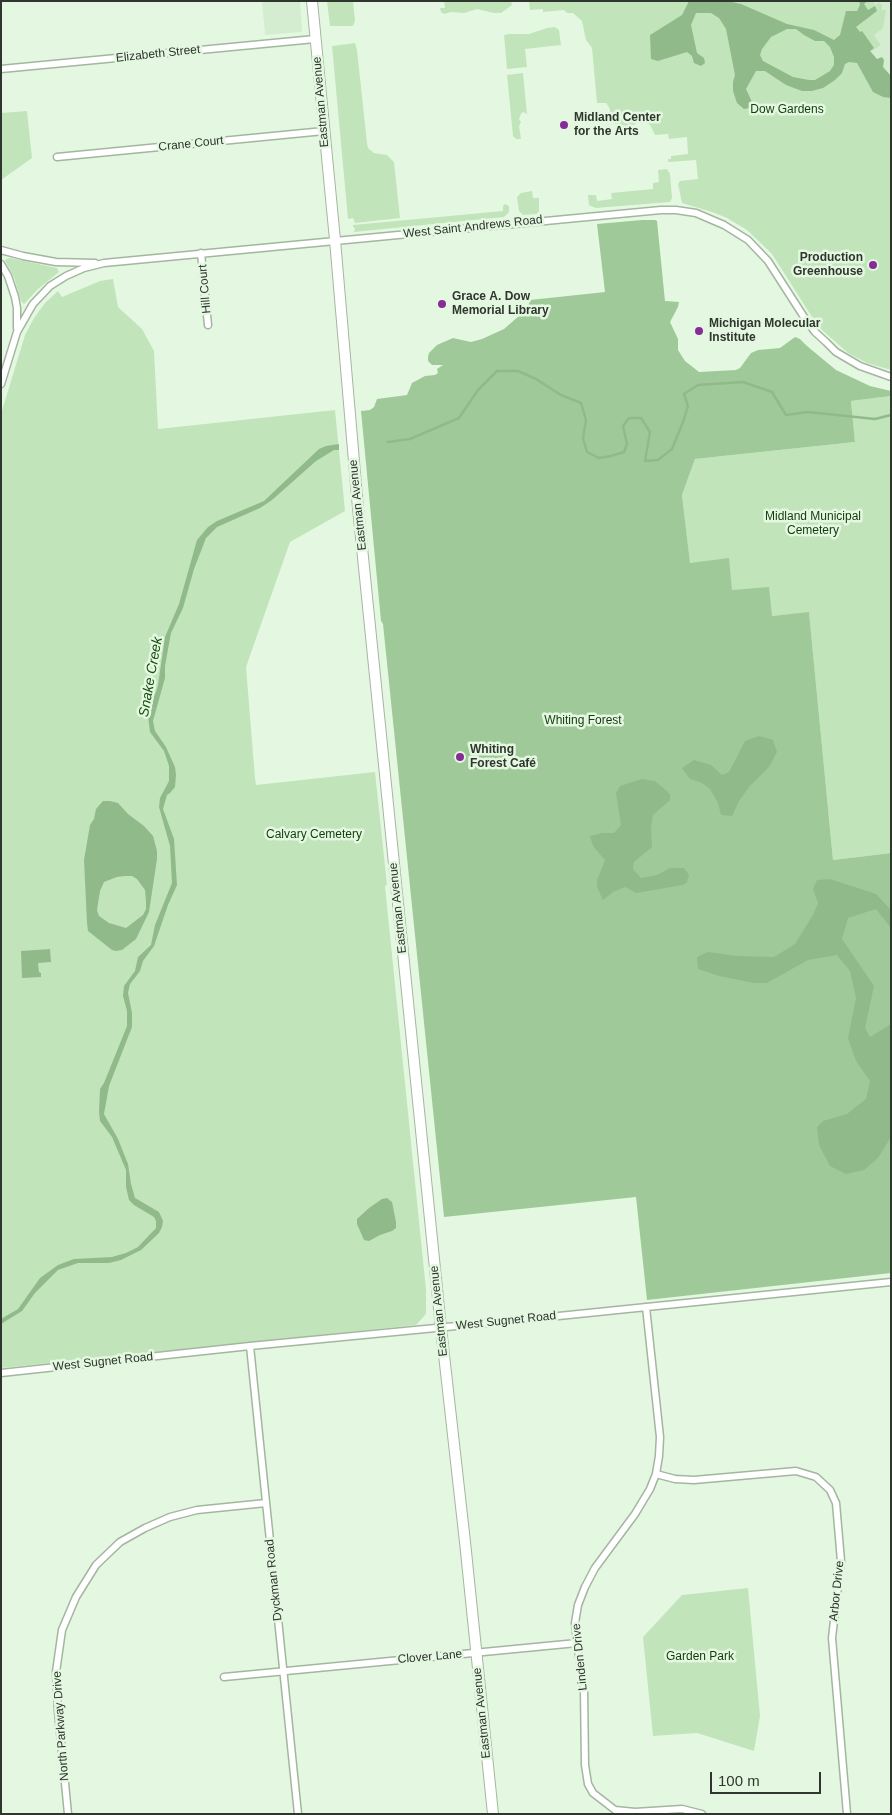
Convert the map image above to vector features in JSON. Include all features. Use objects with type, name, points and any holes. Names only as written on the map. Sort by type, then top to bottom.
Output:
[{"type":"main road","name":"Eastman Avenue","points":[[312,1],[358,508],[441,1328],[493,1814]]},
{"type":"street","name":"Elizabeth Street","points":[[1,69],[316,38]]},
{"type":"street","name":"Crane Court","points":[[57,157],[324,131]]},
{"type":"street","name":"West Saint Andrews Road","points":[[1,384],[17,332],[33,304],[50,286],[84,268],[104,263],[640,210],[676,210],[696,213],[737,232],[759,249],[815,332],[836,352],[860,366],[891,377]]},
{"type":"street","points":[[1,250],[56,262],[104,263]]},
{"type":"street","name":"Hill Court","points":[[201,253],[208,325]]},
{"type":"street","name":"West Saint Andrews Road","points":[[1,264],[8,276],[15,297],[17,332]]},
{"type":"street","name":"West Sugnet Road","points":[[1,1372],[891,1282]]},
{"type":"street","name":"Linden Drive","points":[[646,1307],[660,1437],[656,1474],[650,1489],[635,1514],[584,1586],[578,1605],[575,1623],[584,1689],[585,1764],[588,1784],[593,1793],[615,1810],[635,1812],[682,1809],[702,1814]]},
{"type":"street","name":"Dyckman Road","points":[[250,1346],[298,1814]]},
{"type":"street","name":"Arbor Drive","points":[[656,1474],[675,1479],[694,1480],[796,1471],[816,1477],[830,1490],[836,1503],[841,1561],[832,1638],[847,1814]]},
{"type":"street","name":"North Parkway Drive","points":[[68,1814],[56,1672],[62,1630],[76,1597],[96,1565],[120,1542],[170,1517],[197,1510],[266,1504]]},
{"type":"street","name":"Clover Lane","points":[[224,1677],[577,1643]]},
{"type":"shaded area","points":[[262,1],[300,1],[302,32],[265,35]]},
{"type":"shaded area","points":[[689,1],[727,1],[741,4],[787,24],[814,30],[834,40],[840,35],[846,11],[857,11],[860,5],[859,1],[867,1],[864,4],[868,10],[875,6],[877,11],[856,27],[860,32],[862,31],[874,48],[870,51],[877,59],[882,57],[884,60],[883,67],[891,76],[891,98],[883,97],[873,92],[857,63],[849,62],[845,64],[842,73],[835,80],[823,88],[812,91],[802,91],[786,85],[765,71],[756,71],[746,89],[752,102],[750,108],[744,109],[737,103],[733,91],[735,75],[726,29],[719,18],[711,13],[696,13],[691,25],[697,53],[704,58],[705,63],[701,66],[694,63],[692,56],[687,52],[658,61],[651,59],[650,35],[682,15]],"holes":[[[787,29],[796,29],[815,41],[824,41],[830,47],[834,57],[834,65],[830,71],[815,80],[793,77],[763,61],[760,55],[771,37]]]},
{"type":"shaded area","points":[[873,1],[891,1],[891,76],[871,52],[881,45],[874,35],[886,10],[881,10]]},
{"type":"shaded area","points":[[339,444],[339,450],[334,450],[316,461],[272,500],[260,508],[217,527],[206,538],[194,569],[183,608],[171,633],[165,666],[165,678],[153,721],[155,731],[166,747],[175,767],[175,787],[167,795],[163,809],[174,839],[177,885],[154,946],[143,961],[140,971],[130,984],[128,993],[132,1013],[132,1027],[109,1086],[104,1114],[118,1139],[128,1164],[135,1198],[159,1212],[163,1221],[162,1227],[159,1233],[141,1250],[121,1260],[109,1263],[78,1263],[58,1270],[35,1293],[22,1311],[1,1324],[1,1319],[18,1309],[40,1278],[58,1265],[74,1259],[112,1257],[126,1253],[138,1247],[156,1228],[154,1217],[129,1200],[126,1187],[126,1170],[112,1137],[100,1121],[99,1112],[100,1089],[127,1026],[127,1011],[123,996],[124,986],[135,971],[138,957],[151,945],[155,925],[172,883],[170,846],[159,807],[160,798],[169,781],[169,766],[164,751],[150,732],[148,702],[156,692],[165,637],[179,604],[197,540],[208,527],[217,521],[264,501],[319,449]]},
{"type":"shaded area","points":[[759,736],[773,740],[777,752],[769,767],[749,787],[739,801],[732,816],[721,815],[718,803],[710,789],[702,783],[690,779],[682,768],[694,760],[711,765],[722,775],[729,772],[745,741]]},
{"type":"shaded area","points":[[642,779],[655,781],[670,794],[670,800],[653,815],[651,828],[652,847],[634,862],[633,869],[641,878],[657,875],[670,868],[684,868],[689,875],[687,882],[683,885],[636,893],[625,887],[613,892],[603,900],[597,887],[597,880],[605,860],[593,846],[590,836],[614,833],[621,825],[616,793],[620,786]]},
{"type":"shaded area","points":[[103,801],[118,803],[153,836],[157,851],[149,912],[136,939],[122,950],[116,951],[112,950],[88,931],[84,860],[90,825],[94,819],[96,809]],"holes":[[[132,876],[137,879],[145,890],[146,909],[143,915],[126,928],[109,923],[99,916],[97,910],[100,891],[104,882],[117,877]]]},
{"type":"shaded area","points":[[830,879],[876,894],[891,910],[891,928],[876,909],[848,918],[842,939],[874,986],[865,1028],[870,1037],[891,1024],[891,1137],[878,1158],[864,1170],[846,1174],[830,1166],[819,1145],[817,1127],[823,1121],[847,1114],[866,1099],[870,1081],[856,1061],[848,1038],[856,998],[850,971],[837,955],[808,960],[767,983],[754,983],[719,976],[698,969],[697,957],[708,952],[737,956],[774,957],[795,944],[813,915],[818,903],[813,889],[817,880]]},
{"type":"shaded area","points":[[50,949],[51,962],[38,963],[41,977],[22,978],[21,951]]},
{"type":"shaded area","points":[[387,1198],[392,1202],[396,1228],[369,1241],[364,1240],[357,1224],[357,1219],[369,1208],[382,1199]]},
{"type":"green space","points":[[327,1],[353,1],[355,21],[353,26],[330,26]]},
{"type":"green space","points":[[444,1],[511,1],[512,5],[501,13],[477,9],[464,13],[451,12],[444,14],[440,8],[445,8]]},
{"type":"green space","name":"Dow Gardens","points":[[529,1],[873,1],[876,5],[879,2],[882,5],[882,10],[886,10],[883,28],[874,35],[881,45],[871,52],[891,76],[891,370],[867,363],[848,353],[822,330],[772,254],[747,230],[727,218],[682,203],[678,184],[680,181],[698,179],[696,160],[668,162],[668,159],[671,159],[671,156],[688,154],[687,137],[669,139],[668,134],[655,135],[650,125],[642,121],[629,127],[617,125],[613,122],[606,103],[597,103],[592,48],[586,40],[582,21],[573,13],[567,13],[564,10],[543,12],[543,9],[530,10]]},
{"type":"green space","points":[[555,27],[559,30],[561,45],[525,49],[527,67],[507,69],[504,35],[529,34]]},
{"type":"green space","points":[[355,43],[368,148],[374,153],[387,155],[394,162],[400,218],[355,223],[353,218],[348,219],[332,46]]},
{"type":"green space","points":[[523,73],[527,114],[523,112],[521,114],[519,126],[521,139],[516,139],[513,136],[507,75]]},
{"type":"green space","points":[[27,111],[32,158],[1,180],[1,113]]},
{"type":"green space","points":[[667,169],[670,174],[672,198],[670,202],[596,208],[589,205],[588,195],[596,195],[597,201],[612,199],[611,193],[653,189],[653,183],[659,182],[658,170]]},
{"type":"green space","points":[[532,191],[533,198],[539,198],[539,212],[523,215],[519,211],[517,197],[521,193]]},
{"type":"green space","points":[[505,204],[509,206],[509,212],[504,217],[354,232],[355,228],[353,227],[353,225],[503,211]]},
{"type":"green space","name":"Whiting Forest","points":[[642,220],[657,221],[665,301],[679,302],[670,322],[678,339],[678,350],[685,361],[699,372],[736,370],[740,368],[751,353],[758,350],[780,348],[795,337],[800,339],[836,370],[870,386],[891,391],[891,396],[851,401],[855,442],[695,459],[682,495],[690,563],[729,558],[732,590],[769,587],[772,616],[809,612],[833,860],[891,853],[891,1273],[647,1300],[636,1197],[444,1217],[383,624],[381,621],[361,411],[370,410],[374,407],[377,399],[407,395],[412,383],[425,376],[438,373],[437,369],[443,365],[432,365],[428,361],[429,353],[437,345],[453,338],[471,342],[504,329],[520,315],[526,314],[530,300],[605,292],[597,224]]},
{"type":"green space","points":[[10,258],[57,268],[59,272],[38,289],[24,304],[21,301],[14,277],[5,261]]},
{"type":"green space","name":"Calvary Cemetery","points":[[113,279],[118,307],[142,329],[154,351],[158,429],[335,410],[345,511],[290,542],[246,667],[255,778],[256,785],[375,772],[426,1290],[426,1314],[416,1325],[1,1368],[1,414],[25,335],[45,303],[58,291],[62,297],[100,281]]},
{"type":"green space","name":"Midland Municipal Cemetery","points":[[891,396],[891,853],[833,860],[809,613],[772,616],[690,564],[682,495],[695,459],[855,442],[851,401]]},
{"type":"green space","name":"Garden Park","points":[[748,1588],[760,1716],[754,1751],[697,1733],[653,1736],[643,1637],[682,1595]]},
{"type":"waterway","name":"Snake Creek","points":[[388,442],[410,439],[459,418],[478,390],[497,371],[518,371],[536,379],[561,395],[581,403],[586,420],[583,438],[587,452],[599,458],[624,452],[627,444],[623,426],[629,418],[641,418],[650,432],[645,461],[658,460],[672,449],[683,422],[688,406],[684,394],[698,385],[743,382],[772,392],[786,415],[808,412],[875,419],[891,415]]},
{"type":"place","name":"Midland Center for the Arts","points":[[564,125]]},
{"type":"place","name":"Production Greenhouse","points":[[873,265]]},
{"type":"place","name":"Grace A. Dow Memorial Library","points":[[442,304]]},
{"type":"place","name":"Michigan Molecular Institute","points":[[699,331]]},
{"type":"place","name":"Whiting Forest Café","points":[[460,757]]}]
